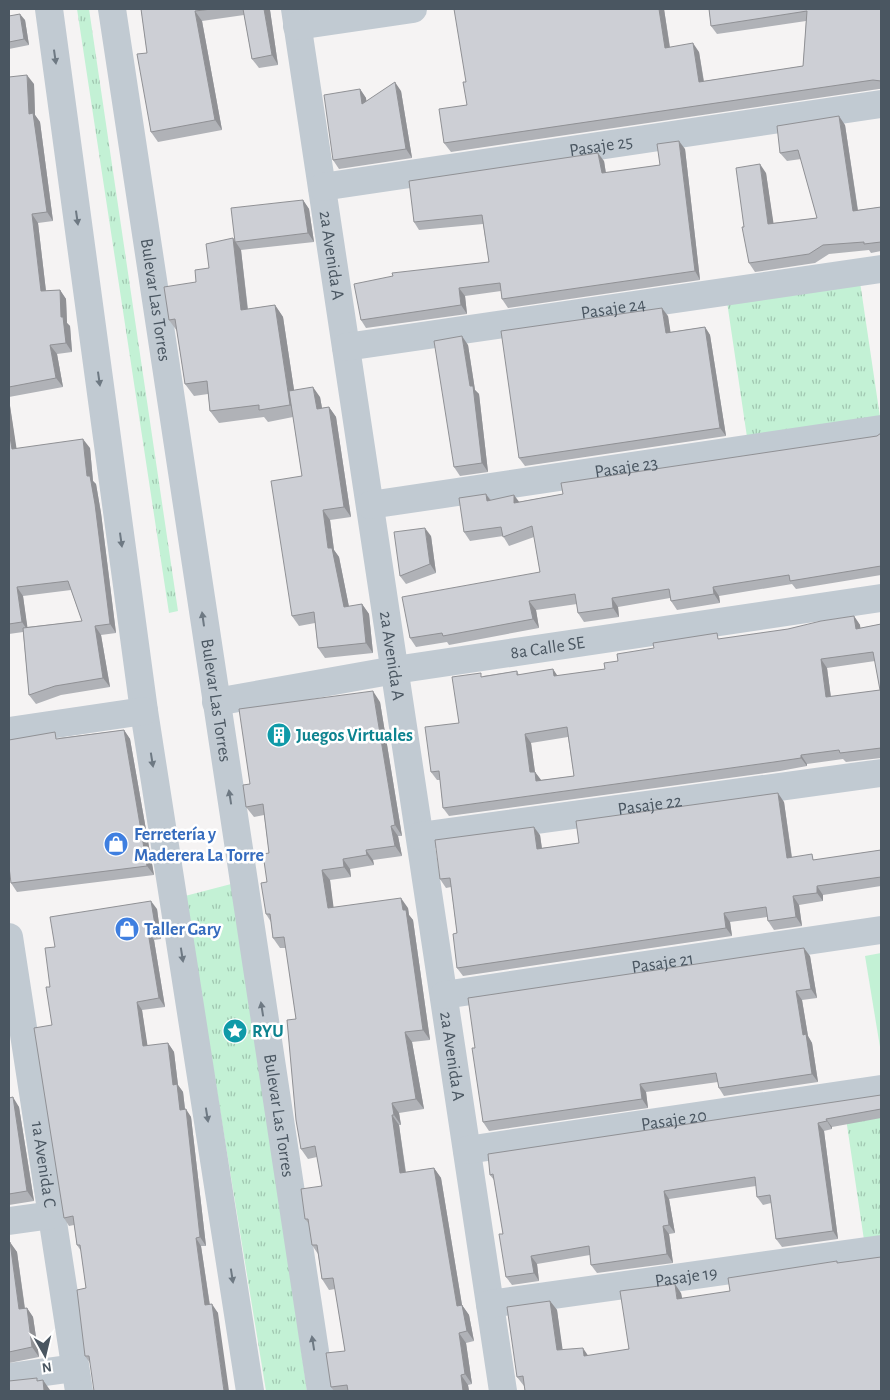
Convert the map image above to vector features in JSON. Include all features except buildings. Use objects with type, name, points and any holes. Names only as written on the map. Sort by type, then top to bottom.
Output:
[{"type":"street","points":[[49,9],[144,711],[250,1391]]},
{"type":"street","name":"Bulevar Las Torres","points":[[112,9],[320,1391]]},
{"type":"street","points":[[296,17],[413,9]]},
{"type":"street","name":"2a Avenida A","points":[[296,17],[503,1391]]},
{"type":"street","name":"Pasaje 25","points":[[322,187],[881,104]]},
{"type":"street","name":"Pasaje 24","points":[[346,347],[881,270]]},
{"type":"street","name":"Pasaje 23","points":[[370,505],[881,429]]},
{"type":"street","name":"8a Calle SE","points":[[216,702],[395,670],[881,598]]},
{"type":"street","points":[[9,731],[144,711]]},
{"type":"street","name":"Pasaje 22","points":[[420,836],[881,773]]},
{"type":"street","name":"Pasaje 21","points":[[444,995],[881,930]]},
{"type":"street","name":"1a Avenida C","points":[[9,937],[19,1065],[52,1215],[77,1379]]},
{"type":"street","name":"Pasaje 20","points":[[467,1150],[881,1089]]},
{"type":"street","points":[[9,1221],[52,1215]]},
{"type":"street","name":"Pasaje 19","points":[[490,1304],[881,1249]]},
{"type":"street","points":[[9,1377],[77,1379]]},
{"type":"green space","points":[[77,9],[89,9],[178,611],[169,613]]},
{"type":"green space","points":[[860,282],[880,417],[747,437],[727,302]]},
{"type":"green space","points":[[235,883],[307,1391],[266,1391],[185,896]]},
{"type":"green space","points":[[881,953],[881,1053],[865,956]]},
{"type":"green space","points":[[881,1099],[881,1237],[864,1240],[844,1105]]},
{"type":"place","name":"Juegos Virtuales","points":[[279,735]]},
{"type":"place","name":"Ferretería y Maderera La Torre","points":[[116,844]]},
{"type":"place","name":"Taller Gary","points":[[127,929]]},
{"type":"place","name":"RYU","points":[[235,1031]]}]
